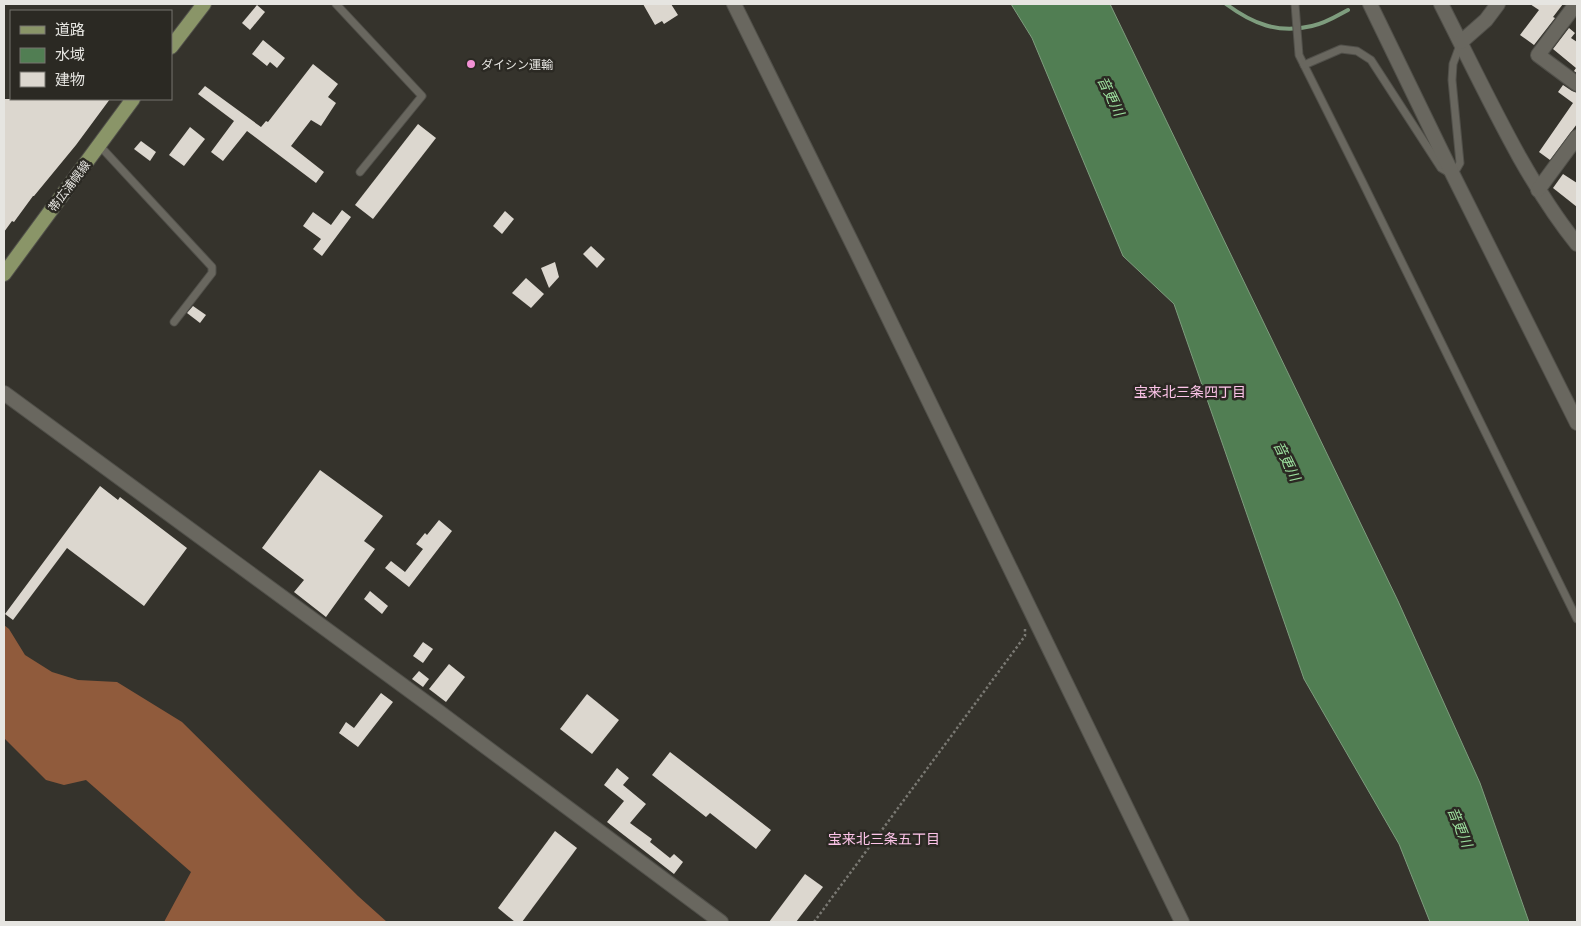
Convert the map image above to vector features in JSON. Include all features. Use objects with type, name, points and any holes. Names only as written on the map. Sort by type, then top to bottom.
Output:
[{"type":"main road","points":[[172,47],[204,4]]},
{"type":"main road","name":"帯広浦幌線","points":[[4,274],[132,100]]},
{"type":"street","points":[[734,4],[1182,922]]},
{"type":"street","points":[[1370,4],[1577,423]]},
{"type":"street","points":[[1441,4],[1506,132],[1538,190],[1577,244]]},
{"type":"street","points":[[1461,42],[1486,20],[1498,4]]},
{"type":"street","points":[[1576,4],[1538,55],[1577,84]]},
{"type":"street","points":[[1538,190],[1577,137]]},
{"type":"street","points":[[4,393],[722,922]]},
{"type":"lane","points":[[336,4],[422,96],[360,172]]},
{"type":"lane","points":[[1295,4],[1299,55],[1577,619]]},
{"type":"lane","points":[[1304,65],[1341,49],[1358,51],[1371,60],[1441,168],[1453,175],[1460,163],[1452,80],[1453,64],[1461,42]]},
{"type":"lane","points":[[99,145],[212,267],[212,273],[174,322]]},
{"type":"path","points":[[814,922],[1025,636],[1022,622]]},
{"type":"shaded area","points":[[4,625],[9,629],[25,655],[52,672],[78,680],[117,682],[182,722],[358,896],[387,922],[164,922],[191,872],[86,780],[64,785],[46,780],[4,738]]},
{"type":"water","name":"音更川","points":[[1011,4],[1110,4],[1398,601],[1480,783],[1529,922],[1430,922],[1399,844],[1304,679],[1174,304],[1123,256],[1032,38]]},
{"type":"building","points":[[643,4],[671,4],[678,15],[664,24],[662,21],[655,25]]},
{"type":"building","points":[[1530,4],[1563,4],[1553,17],[1555,18],[1534,45],[1520,35],[1539,10]]},
{"type":"building","points":[[257,5],[265,12],[250,30],[242,23]]},
{"type":"building","points":[[1569,28],[1575,33],[1571,38],[1577,42],[1577,73],[1574,71],[1576,68],[1553,49]]},
{"type":"building","points":[[263,40],[285,58],[277,68],[270,62],[267,66],[252,54]]},
{"type":"building","points":[[313,64],[338,84],[328,97],[336,103],[321,126],[311,120],[291,146],[324,172],[316,183],[247,131],[223,161],[211,152],[234,121],[198,94],[205,86],[261,127],[266,121],[268,122]]},
{"type":"building","points":[[1563,85],[1577,93],[1577,124],[1550,160],[1539,152],[1573,103],[1558,92]]},
{"type":"building","points":[[4,99],[109,100],[76,145],[4,232]]},
{"type":"building","points":[[418,124],[436,138],[373,219],[355,205]]},
{"type":"building","points":[[190,127],[205,139],[184,166],[169,155]]},
{"type":"building","points":[[141,141],[156,152],[150,161],[134,149]]},
{"type":"building","points":[[1563,174],[1577,183],[1577,207],[1553,188]]},
{"type":"building","points":[[342,210],[351,217],[322,256],[313,249],[321,239],[303,226],[313,212],[331,225]]},
{"type":"building","points":[[505,211],[514,219],[502,234],[493,226]]},
{"type":"building","points":[[591,246],[605,259],[597,268],[583,254]]},
{"type":"building","points":[[555,262],[559,277],[549,288],[541,268]]},
{"type":"building","points":[[526,278],[544,294],[531,308],[512,293]]},
{"type":"building","points":[[193,306],[206,315],[200,323],[187,313]]},
{"type":"building","points":[[320,470],[383,516],[364,541],[375,549],[326,617],[294,592],[304,580],[262,548]]},
{"type":"building","points":[[100,486],[118,500],[120,497],[187,548],[144,606],[67,548],[13,620],[5,614]]},
{"type":"building","points":[[439,520],[452,531],[409,587],[385,568],[391,561],[405,572],[423,549],[416,544],[425,533],[427,535]]},
{"type":"building","points":[[370,591],[388,606],[382,614],[364,599]]},
{"type":"building","points":[[423,642],[433,649],[423,663],[413,656]]},
{"type":"building","points":[[449,664],[465,677],[446,702],[429,689]]},
{"type":"building","points":[[419,671],[429,679],[423,687],[412,679]]},
{"type":"building","points":[[381,693],[393,702],[358,747],[339,733],[346,722],[354,728]]},
{"type":"building","points":[[587,694],[619,720],[592,754],[560,729]]},
{"type":"building","points":[[670,752],[771,830],[756,849],[710,813],[706,817],[652,775]]},
{"type":"building","points":[[617,768],[629,778],[623,785],[646,804],[630,823],[652,839],[650,842],[670,858],[674,854],[683,862],[674,874],[607,822],[624,801],[604,785]]},
{"type":"building","points":[[555,831],[577,848],[522,922],[515,922],[498,908]]},
{"type":"building","points":[[805,874],[823,887],[796,922],[769,922]]},
{"type":"waterway","points":[[1226,4],[1256,22],[1266,26],[1288,29],[1317,25],[1348,10]]},
{"type":"place","name":"ダイシン運輸","points":[[471,64]]},
{"type":"district","name":"宝来北三条四丁目","points":[[1190,392]]},
{"type":"district","name":"宝来北三条五丁目","points":[[884,839]]}]
